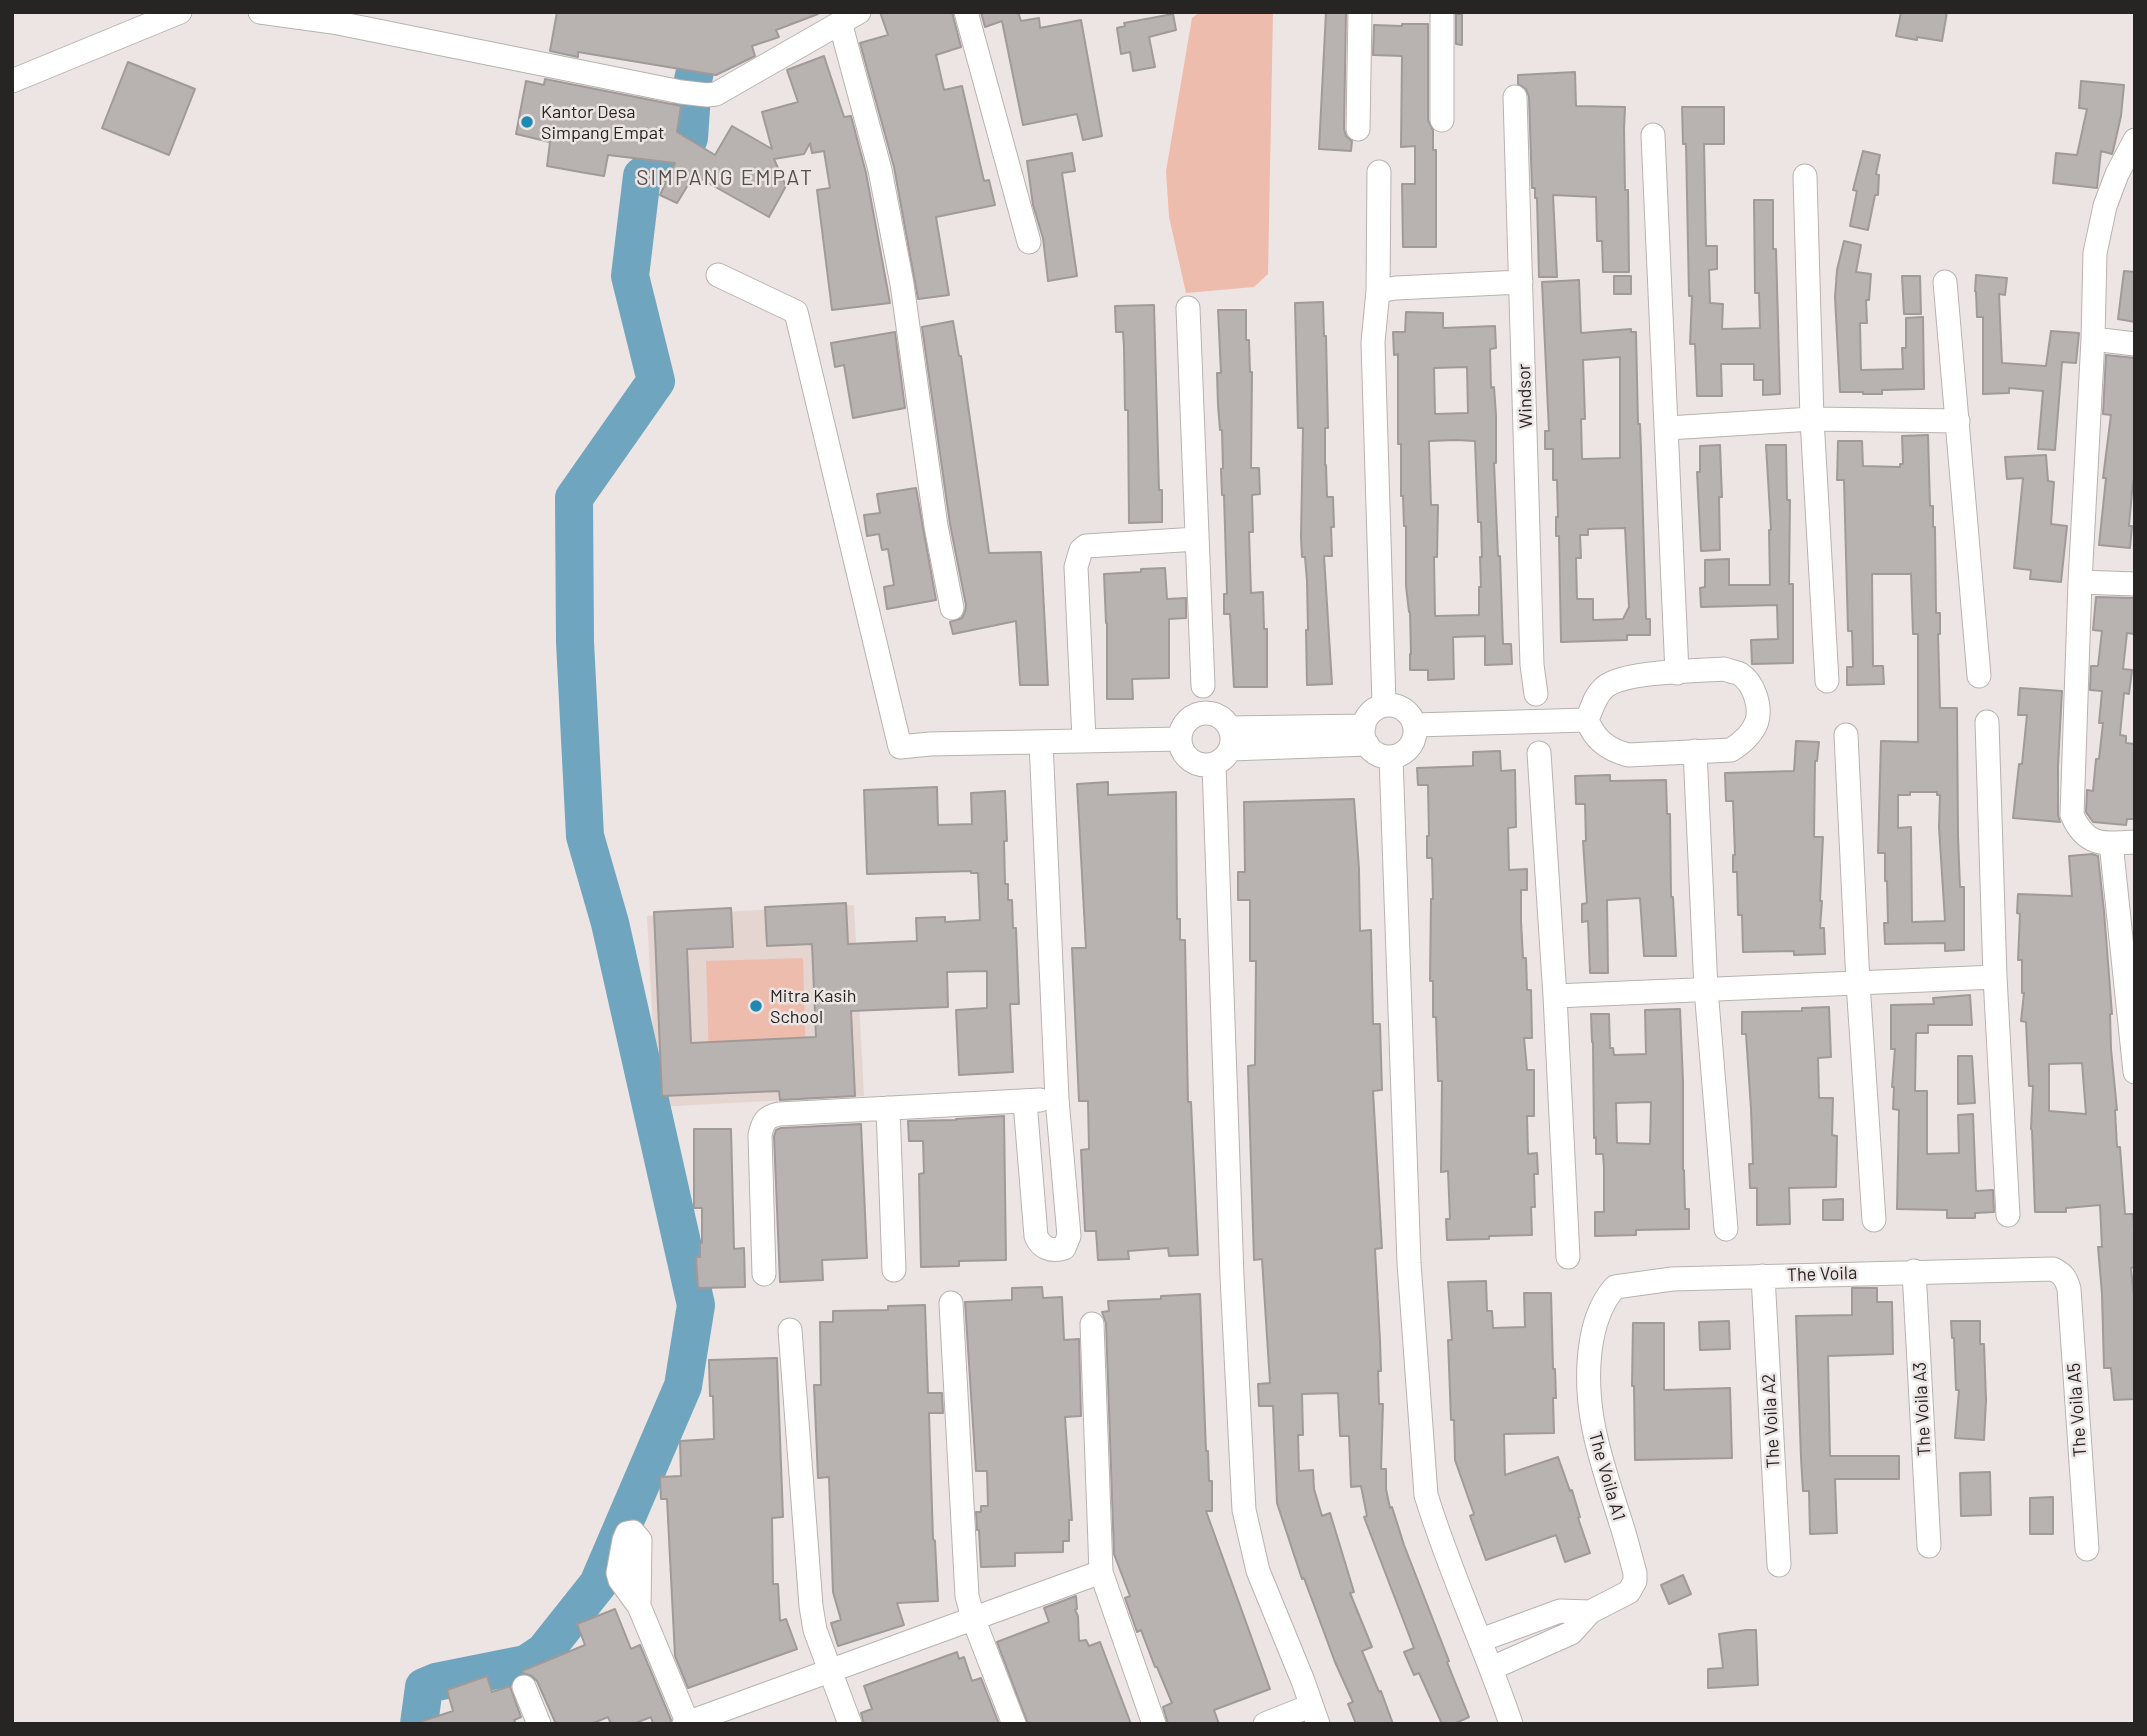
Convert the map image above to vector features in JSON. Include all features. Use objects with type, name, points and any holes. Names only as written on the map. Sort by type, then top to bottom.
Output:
[{"type":"street","points":[[12,81],[180,12]]},
{"type":"street","points":[[260,12],[333,22],[381,22],[681,92],[707,95],[716,94],[849,17],[902,284],[936,526],[952,608]]},
{"type":"street","points":[[965,12],[1029,242]]},
{"type":"street","points":[[1358,129],[1360,12]]},
{"type":"street","points":[[1442,12],[1442,120]]},
{"type":"street","name":"Windsor","points":[[1516,97],[1532,665],[1536,694]]},
{"type":"street","points":[[1653,135],[1677,673]]},
{"type":"street","points":[[2135,140],[2117,174],[2105,206],[2095,253],[2072,815],[2085,836],[2095,841],[2135,842]]},
{"type":"street","points":[[1379,172],[1378,291],[1373,342],[1384,704]]},
{"type":"street","points":[[1805,176],[1812,419],[1827,681]]},
{"type":"street","points":[[718,275],[796,313],[900,747],[930,744],[1180,739]]},
{"type":"street","points":[[1378,291],[1521,282]]},
{"type":"street","points":[[1945,282],[1979,676]]},
{"type":"street","points":[[1188,308],[1203,686]]},
{"type":"street","points":[[2093,340],[2135,344]]},
{"type":"street","points":[[1668,428],[1812,419],[1958,421]]},
{"type":"street","points":[[1084,740],[1076,567],[1081,550],[1086,546],[1197,539]]},
{"type":"street","points":[[2080,582],[2135,584]]},
{"type":"street","points":[[1724,669],[1740,674],[1755,691],[1758,705],[1757,720],[1750,734],[1731,750],[1628,755],[1603,744],[1593,734],[1587,720],[1596,696],[1607,685],[1622,678],[1677,673],[1724,669]]},
{"type":"street","points":[[1384,704],[1406,710],[1415,725],[1413,743],[1400,755],[1391,757],[1373,751],[1365,735],[1367,716],[1384,704]]},
{"type":"street","points":[[1198,714],[1215,714],[1224,719],[1231,738],[1224,759],[1214,765],[1205,766],[1190,761],[1181,747],[1180,739],[1187,721],[1198,714]]},
{"type":"street","points":[[1415,725],[1587,720]]},
{"type":"street","points":[[1987,722],[1995,977],[2008,1215]]},
{"type":"street","points":[[1231,738],[1365,735]]},
{"type":"street","points":[[1846,736],[1858,983],[1874,1220]]},
{"type":"street","points":[[1025,1102],[1036,1236],[1044,1247],[1058,1250],[1067,1243],[1069,1236],[1057,1099],[1041,741]]},
{"type":"street","points":[[1695,751],[1706,989],[1726,1229]]},
{"type":"street","points":[[1539,753],[1555,996],[1567,1257]]},
{"type":"street","points":[[1391,757],[1409,1263],[1426,1495],[1511,1724]]},
{"type":"street","points":[[1214,765],[1233,1291],[1244,1510],[1258,1570],[1314,1715],[1265,1724]]},
{"type":"street","points":[[2111,843],[2135,1072]]},
{"type":"street","points":[[1555,996],[1995,977]]},
{"type":"street","points":[[764,1274],[760,1135],[763,1121],[769,1116],[1057,1099]]},
{"type":"street","points":[[888,1108],[894,1270]]},
{"type":"street","name":"The Voila","points":[[1598,1313],[1606,1296],[1615,1287],[1672,1279],[1914,1271],[2053,1269],[2062,1273]]},
{"type":"street","name":"The Voila A3","points":[[1914,1271],[1929,1546]]},
{"type":"street","name":"The Voila A5","points":[[2062,1273],[2067,1279],[2069,1289],[2087,1549]]},
{"type":"street","name":"The Voila A2","points":[[1763,1276],[1779,1565]]},
{"type":"street","points":[[951,1303],[967,1596],[1014,1724]]},
{"type":"street","name":"The Voila A1","points":[[1590,1612],[1629,1592],[1635,1581],[1635,1573],[1608,1488],[1591,1421],[1588,1370],[1598,1313]]},
{"type":"street","points":[[1092,1324],[1101,1572],[1154,1724]]},
{"type":"street","points":[[790,1330],[811,1605],[815,1630],[850,1724]]},
{"type":"street","points":[[639,1606],[686,1723],[1101,1572]]},
{"type":"street","points":[[1481,1640],[1560,1611],[1590,1612]]},
{"type":"street","points":[[1492,1668],[1571,1633],[1590,1612]]},
{"type":"street","points":[[524,1687],[539,1724]]},
{"type":"shaded area","points":[[1200,12],[1273,12],[1268,274],[1254,287],[1186,293],[1169,217],[1166,171],[1192,18]]},
{"type":"shaded area","name":"Mitra Kasih School","points":[[854,905],[864,1096],[657,1107],[647,916]]},
{"type":"shaded area","points":[[803,958],[806,1059],[709,1061],[706,961]]},
{"type":"building","points":[[557,12],[818,14],[776,30],[779,37],[752,46],[755,56],[716,75],[578,52],[578,57],[550,51]]},
{"type":"building","points":[[880,12],[952,12],[961,47],[936,55],[944,90],[962,86],[984,181],[989,180],[995,205],[936,217],[949,295],[918,299],[894,167],[860,43],[888,35]]},
{"type":"building","points":[[981,12],[1018,12],[1021,21],[1039,18],[1040,28],[1081,20],[1102,136],[1083,140],[1077,114],[1023,125],[1002,21],[985,27]]},
{"type":"building","points":[[1326,12],[1346,12],[1344,129],[1346,136],[1352,141],[1351,151],[1319,149]]},
{"type":"building","points":[[1901,12],[1947,12],[1942,41],[1896,36]]},
{"type":"building","points":[[1173,14],[1176,30],[1149,37],[1155,67],[1133,71],[1130,52],[1121,54],[1117,28],[1125,26],[1124,23]]},
{"type":"building","points":[[1456,14],[1462,14],[1462,45],[1456,44]]},
{"type":"building","points":[[1428,24],[1428,120],[1433,130],[1433,150],[1436,150],[1436,247],[1403,247],[1402,184],[1415,184],[1415,146],[1401,147],[1402,56],[1373,55],[1374,25]]},
{"type":"building","points":[[824,56],[844,117],[851,116],[866,173],[890,303],[832,310],[817,190],[830,188],[824,151],[812,153],[810,143],[804,154],[774,159],[786,186],[769,217],[694,175],[677,203],[660,195],[675,163],[608,155],[604,176],[547,166],[550,142],[516,134],[526,81],[544,85],[545,79],[681,106],[677,132],[715,155],[732,126],[772,149],[762,112],[798,102],[787,70]]},
{"type":"building","points":[[128,62],[195,89],[169,155],[102,128]]},
{"type":"building","points":[[1575,72],[1576,106],[1625,107],[1629,272],[1603,272],[1602,241],[1597,241],[1596,197],[1553,195],[1557,277],[1539,277],[1537,198],[1535,188],[1532,188],[1529,97],[1526,89],[1518,84],[1518,75]]},
{"type":"building","points":[[2081,81],[2124,85],[2121,116],[2113,151],[2112,154],[2101,151],[2097,188],[2053,183],[2056,153],[2077,155],[2087,109],[2079,108]]},
{"type":"building","points":[[1682,107],[1724,107],[1724,144],[1704,144],[1706,246],[1717,246],[1717,269],[1709,270],[1710,303],[1723,304],[1722,329],[1760,328],[1759,293],[1755,293],[1754,200],[1773,200],[1780,394],[1763,395],[1763,380],[1754,380],[1754,364],[1721,364],[1722,396],[1697,396],[1695,344],[1690,344],[1692,296],[1689,296],[1686,144],[1683,144]]},
{"type":"building","points":[[1863,151],[1880,155],[1876,174],[1879,175],[1878,195],[1875,195],[1868,230],[1850,226],[1857,191],[1853,190]]},
{"type":"building","points":[[1072,153],[1075,171],[1062,173],[1077,276],[1048,281],[1043,238],[1033,205],[1027,161]]},
{"type":"building","points":[[1844,241],[1861,245],[1856,272],[1871,274],[1869,300],[1866,300],[1867,323],[1860,323],[1861,370],[1903,369],[1902,348],[1906,348],[1906,318],[1923,317],[1924,389],[1882,390],[1882,394],[1840,392],[1835,297],[1837,270]]},
{"type":"building","points":[[2124,271],[2135,272],[2135,322],[2118,319]]},
{"type":"building","points":[[1976,275],[2007,278],[2005,295],[1999,294],[2002,363],[2046,366],[2051,331],[2079,333],[2076,363],[2062,362],[2055,450],[2038,449],[2043,391],[2009,388],[2009,393],[1983,394],[1983,317],[1977,317]]},
{"type":"building","points":[[1614,276],[1631,276],[1631,294],[1614,294]]},
{"type":"building","points":[[1902,276],[1920,276],[1921,314],[1904,314]]},
{"type":"building","points":[[1579,280],[1581,333],[1631,329],[1631,332],[1636,332],[1646,619],[1650,619],[1650,635],[1627,635],[1627,640],[1561,642],[1559,536],[1556,536],[1557,480],[1553,480],[1553,449],[1545,449],[1545,431],[1549,431],[1542,282]],"holes":[[[1620,357],[1620,458],[1582,459],[1581,419],[1585,419],[1583,360]],[[1625,528],[1629,607],[1623,619],[1593,620],[1593,599],[1577,599],[1576,558],[1581,558],[1580,535],[1588,535],[1588,529]]]},
{"type":"building","points":[[1323,302],[1328,428],[1325,428],[1325,465],[1327,497],[1333,497],[1334,527],[1331,527],[1332,556],[1324,556],[1332,684],[1307,685],[1307,581],[1301,537],[1303,428],[1298,428],[1295,303]]},
{"type":"building","points":[[1154,305],[1162,522],[1129,523],[1128,410],[1125,410],[1124,347],[1123,332],[1116,332],[1115,306]]},
{"type":"building","points":[[1218,310],[1246,310],[1246,340],[1249,340],[1252,372],[1251,468],[1259,468],[1260,494],[1252,495],[1253,532],[1249,532],[1251,593],[1263,592],[1264,629],[1267,629],[1267,687],[1234,687],[1230,614],[1224,614],[1224,594],[1227,594],[1221,469],[1222,430],[1218,405],[1217,373],[1221,373]]},
{"type":"building","points":[[1406,312],[1443,313],[1443,328],[1495,326],[1496,348],[1490,349],[1491,388],[1494,387],[1496,415],[1494,463],[1498,556],[1503,644],[1511,644],[1512,664],[1485,665],[1485,636],[1453,637],[1454,679],[1428,680],[1428,670],[1410,670],[1406,526],[1401,496],[1401,444],[1398,444],[1398,354],[1394,355],[1393,332],[1405,332]],"holes":[[[1467,367],[1468,413],[1435,414],[1434,368]],[[1429,441],[1475,441],[1482,557],[1479,615],[1435,616],[1434,557],[1437,557],[1438,505],[1431,505]]]},
{"type":"building","points":[[953,321],[961,356],[989,553],[1041,552],[1048,685],[1020,685],[1016,621],[953,634],[950,622],[962,618],[966,605],[950,524],[922,327]]},
{"type":"building","points":[[895,332],[905,408],[853,418],[844,365],[835,367],[831,343]]},
{"type":"building","points":[[2106,355],[2135,358],[2135,481],[2129,526],[2132,526],[2130,548],[2099,545],[2106,478],[2103,478],[2111,415],[2103,414]]},
{"type":"building","points":[[1928,435],[1930,506],[1933,506],[1935,527],[1936,613],[1940,613],[1940,708],[1957,708],[1958,836],[1960,887],[1964,887],[1964,950],[1945,951],[1945,943],[1885,944],[1884,923],[1888,923],[1885,853],[1878,853],[1881,741],[1918,742],[1918,634],[1913,634],[1911,574],[1872,574],[1873,666],[1883,666],[1884,684],[1847,685],[1847,667],[1853,667],[1852,631],[1848,631],[1844,480],[1837,480],[1838,441],[1862,441],[1863,466],[1900,467],[1900,464],[1903,464],[1902,436]],"holes":[[[1937,792],[1937,795],[1940,795],[1939,827],[1945,921],[1912,922],[1911,827],[1898,828],[1898,795]]]},
{"type":"building","points":[[1720,445],[1720,550],[1701,551],[1697,472],[1700,472],[1700,446]]},
{"type":"building","points":[[1766,445],[1786,445],[1787,500],[1790,500],[1789,584],[1793,584],[1793,663],[1752,664],[1751,640],[1778,639],[1777,605],[1701,607],[1700,588],[1705,587],[1705,560],[1729,559],[1729,585],[1770,585],[1771,530]]},
{"type":"building","points":[[2046,455],[2048,481],[2054,482],[2051,524],[2067,526],[2061,582],[2030,579],[2031,570],[2014,568],[2023,478],[2007,479],[2005,457]]},
{"type":"building","points":[[916,488],[936,600],[887,609],[884,587],[894,585],[888,549],[882,550],[879,534],[867,536],[864,515],[880,513],[877,494]]},
{"type":"building","points":[[1165,568],[1167,599],[1186,598],[1186,618],[1169,619],[1169,678],[1132,679],[1133,699],[1107,699],[1104,574]]},
{"type":"building","points":[[2096,597],[2135,598],[2134,634],[2127,633],[2123,669],[2132,670],[2129,694],[2124,693],[2120,735],[2126,736],[2126,743],[2135,744],[2135,819],[2127,819],[2126,825],[2093,822],[2086,812],[2087,790],[2093,791],[2103,723],[2099,723],[2102,691],[2090,690],[2091,666],[2098,666],[2102,631],[2093,630]]},
{"type":"building","points":[[2020,688],[2062,691],[2058,766],[2060,822],[2013,818],[2027,715],[2018,715]]},
{"type":"building","points":[[1796,741],[1819,742],[1815,761],[1814,837],[1823,837],[1820,928],[1824,928],[1825,954],[1794,955],[1794,951],[1743,952],[1742,915],[1738,915],[1737,872],[1733,872],[1733,801],[1726,801],[1725,773],[1794,771]]},
{"type":"building","points":[[1500,751],[1501,771],[1515,770],[1516,827],[1508,828],[1509,870],[1527,869],[1527,890],[1521,890],[1521,921],[1527,990],[1531,990],[1532,1038],[1524,1038],[1527,1070],[1534,1070],[1534,1116],[1527,1116],[1528,1154],[1537,1153],[1538,1174],[1534,1174],[1532,1235],[1447,1240],[1446,1219],[1450,1219],[1448,1171],[1441,1172],[1442,1081],[1438,1081],[1436,1017],[1433,1017],[1433,981],[1430,981],[1433,899],[1432,858],[1427,858],[1428,785],[1418,785],[1417,768],[1473,766],[1473,752]]},
{"type":"building","points":[[1610,775],[1610,781],[1666,780],[1676,956],[1644,956],[1640,898],[1607,900],[1608,973],[1590,973],[1588,921],[1582,922],[1582,904],[1587,903],[1583,841],[1586,841],[1585,804],[1576,804],[1575,776]]},
{"type":"building","points":[[1108,782],[1108,795],[1176,792],[1177,919],[1180,919],[1180,940],[1185,940],[1188,1102],[1191,1102],[1198,1255],[1169,1256],[1168,1248],[1128,1251],[1129,1259],[1098,1260],[1096,1231],[1085,1231],[1081,1150],[1089,1149],[1088,1101],[1079,1101],[1072,948],[1086,948],[1077,784]]},
{"type":"building","points":[[937,787],[938,825],[972,824],[971,793],[1005,791],[1005,884],[1008,884],[1008,900],[1012,900],[1013,928],[1016,928],[1019,1004],[1010,1004],[1013,1072],[959,1075],[956,1010],[987,1008],[987,971],[947,972],[948,1007],[851,1011],[855,1096],[780,1100],[779,1091],[662,1096],[654,912],[731,908],[733,947],[687,949],[691,1043],[816,1037],[812,944],[767,946],[765,907],[846,903],[848,944],[917,941],[916,918],[945,917],[945,922],[980,920],[978,873],[867,874],[864,790]]},
{"type":"building","points":[[1354,799],[1360,931],[1371,930],[1373,1024],[1380,1024],[1382,1090],[1373,1091],[1382,1248],[1375,1249],[1381,1371],[1378,1371],[1379,1404],[1383,1404],[1381,1469],[1386,1469],[1390,1508],[1392,1507],[1469,1717],[1454,1724],[1442,1724],[1419,1673],[1414,1675],[1404,1652],[1414,1648],[1364,1517],[1367,1516],[1361,1486],[1351,1487],[1349,1436],[1340,1436],[1338,1393],[1302,1394],[1303,1435],[1298,1435],[1299,1471],[1313,1470],[1314,1489],[1322,1516],[1330,1513],[1354,1592],[1350,1593],[1372,1647],[1362,1651],[1393,1724],[1356,1724],[1348,1704],[1353,1702],[1304,1578],[1302,1579],[1277,1503],[1273,1406],[1259,1406],[1258,1384],[1270,1383],[1262,1259],[1254,1260],[1248,1066],[1255,1065],[1256,961],[1250,961],[1250,900],[1238,900],[1238,872],[1245,872],[1244,802]]},
{"type":"building","points":[[2069,856],[2098,856],[2112,1014],[2111,1049],[2117,1110],[2117,1147],[2120,1147],[2125,1214],[2133,1214],[2135,1242],[2135,1267],[2131,1268],[2135,1308],[2135,1399],[2114,1400],[2111,1368],[2104,1368],[2098,1247],[2102,1247],[2100,1205],[2066,1208],[2066,1212],[2035,1212],[2031,1129],[2033,1086],[2029,1086],[2026,1022],[2021,1021],[2024,993],[2022,960],[2018,960],[2018,894],[2072,896]],"holes":[[[2082,1063],[2086,1114],[2049,1111],[2049,1064]]]},
{"type":"building","points":[[1970,995],[1972,1025],[1928,1025],[1928,1033],[1916,1033],[1915,1091],[1927,1091],[1927,1154],[1959,1153],[1958,1115],[1973,1114],[1976,1191],[1993,1190],[1994,1212],[1975,1213],[1975,1218],[1947,1218],[1947,1210],[1897,1209],[1899,1110],[1893,1109],[1895,1049],[1891,1049],[1891,1005],[1934,1004],[1933,998]]},
{"type":"building","points":[[1829,1007],[1831,1057],[1818,1058],[1819,1098],[1833,1098],[1832,1135],[1837,1136],[1836,1187],[1789,1188],[1790,1224],[1757,1225],[1757,1188],[1750,1188],[1749,1164],[1753,1164],[1751,1109],[1742,1012],[1802,1011],[1802,1008]]},
{"type":"building","points":[[1680,1009],[1683,1170],[1689,1229],[1636,1230],[1636,1235],[1595,1236],[1595,1212],[1604,1212],[1604,1167],[1603,1154],[1596,1154],[1596,1137],[1594,1138],[1591,1014],[1609,1014],[1610,1048],[1613,1048],[1614,1055],[1646,1054],[1645,1010]],"holes":[[[1651,1102],[1650,1144],[1617,1143],[1616,1103]]]},
{"type":"building","points":[[1958,1056],[1972,1056],[1975,1103],[1958,1104]]},
{"type":"building","points":[[1004,1116],[1006,1260],[959,1261],[959,1266],[921,1267],[919,1174],[924,1173],[923,1141],[909,1141],[908,1121]]},
{"type":"building","points":[[861,1124],[867,1258],[822,1260],[823,1280],[780,1282],[774,1136],[776,1130]]},
{"type":"building","points":[[694,1129],[731,1129],[734,1249],[744,1248],[745,1287],[698,1288],[696,1257],[700,1257],[702,1243],[702,1208],[694,1208]]},
{"type":"building","points":[[1843,1199],[1843,1220],[1823,1220],[1823,1200]]},
{"type":"building","points":[[1486,1281],[1487,1311],[1492,1311],[1493,1328],[1525,1327],[1524,1293],[1551,1293],[1556,1398],[1553,1398],[1554,1433],[1504,1434],[1505,1475],[1558,1457],[1570,1491],[1572,1490],[1590,1553],[1565,1562],[1556,1535],[1486,1560],[1470,1516],[1474,1514],[1455,1460],[1454,1420],[1451,1420],[1448,1340],[1452,1340],[1448,1282]]},
{"type":"building","points":[[1042,1287],[1043,1298],[1062,1297],[1064,1340],[1079,1339],[1081,1416],[1065,1417],[1072,1520],[1069,1520],[1069,1541],[1063,1541],[1063,1552],[1015,1553],[1015,1566],[981,1567],[976,1512],[981,1512],[981,1506],[988,1506],[987,1471],[976,1471],[965,1302],[1012,1300],[1012,1288]]},
{"type":"building","points":[[1852,1288],[1877,1288],[1877,1302],[1892,1302],[1893,1354],[1828,1356],[1830,1456],[1899,1456],[1899,1479],[1835,1479],[1837,1533],[1810,1534],[1809,1491],[1803,1491],[1796,1316],[1852,1315]]},
{"type":"building","points":[[1200,1294],[1206,1451],[1209,1481],[1212,1481],[1212,1511],[1206,1511],[1270,1689],[1214,1710],[1219,1724],[1168,1724],[1163,1707],[1172,1703],[1141,1630],[1137,1632],[1125,1598],[1130,1596],[1114,1554],[1106,1323],[1102,1312],[1109,1311],[1108,1301]]},
{"type":"building","points":[[925,1305],[928,1393],[942,1393],[943,1413],[929,1413],[938,1601],[897,1603],[904,1625],[838,1646],[831,1623],[841,1620],[833,1592],[829,1477],[818,1478],[814,1385],[821,1385],[820,1322],[833,1322],[833,1311],[888,1310],[888,1306]]},
{"type":"building","points":[[1729,1321],[1730,1349],[1700,1350],[1699,1322]]},
{"type":"building","points":[[1951,1321],[1980,1321],[1980,1344],[1984,1344],[1986,1400],[1984,1440],[1955,1438],[1959,1390],[1956,1390]]},
{"type":"building","points":[[1633,1323],[1664,1323],[1664,1390],[1730,1388],[1732,1458],[1635,1460]]},
{"type":"building","points":[[777,1358],[783,1517],[772,1518],[773,1584],[778,1584],[780,1621],[786,1619],[797,1649],[688,1688],[675,1656],[667,1499],[661,1499],[660,1477],[681,1476],[680,1441],[714,1439],[709,1360]]},
{"type":"building","points":[[1990,1472],[1991,1515],[1961,1516],[1960,1473]]},
{"type":"building","points":[[2053,1497],[2053,1534],[2030,1534],[2030,1498]]},
{"type":"building","points":[[1683,1575],[1691,1594],[1669,1604],[1661,1585]]},
{"type":"building","points":[[1076,1596],[1079,1641],[1086,1640],[1089,1646],[1100,1642],[1131,1724],[1028,1724],[997,1642],[1049,1622],[1044,1608]]},
{"type":"building","points":[[615,1609],[631,1649],[640,1645],[671,1720],[670,1724],[653,1724],[651,1717],[633,1724],[611,1724],[608,1717],[591,1724],[556,1724],[537,1681],[522,1671],[585,1645],[577,1624]]},
{"type":"building","points":[[1756,1630],[1758,1685],[1708,1688],[1708,1669],[1723,1668],[1719,1634]]},
{"type":"building","points":[[957,1652],[959,1659],[964,1657],[972,1681],[981,1678],[999,1724],[864,1724],[861,1713],[872,1709],[864,1686]]},
{"type":"building","points":[[487,1676],[492,1692],[510,1686],[521,1717],[514,1720],[516,1724],[424,1724],[423,1721],[453,1711],[447,1690]]},
{"type":"waterway","points":[[419,1724],[424,1687],[436,1682],[526,1664],[544,1652],[598,1584],[683,1386],[696,1305],[610,923],[585,836],[575,642],[574,498],[656,381],[630,276],[642,176],[689,138],[693,80],[707,22]]},
{"type":"place","name":"Kantor Desa Simpang Empat","points":[[527,122]]},
{"type":"place","name":"Mitra Kasih School","points":[[756,1006]]},
{"type":"district","name":"SIMPANG EMPAT","points":[[725,178]]}]
